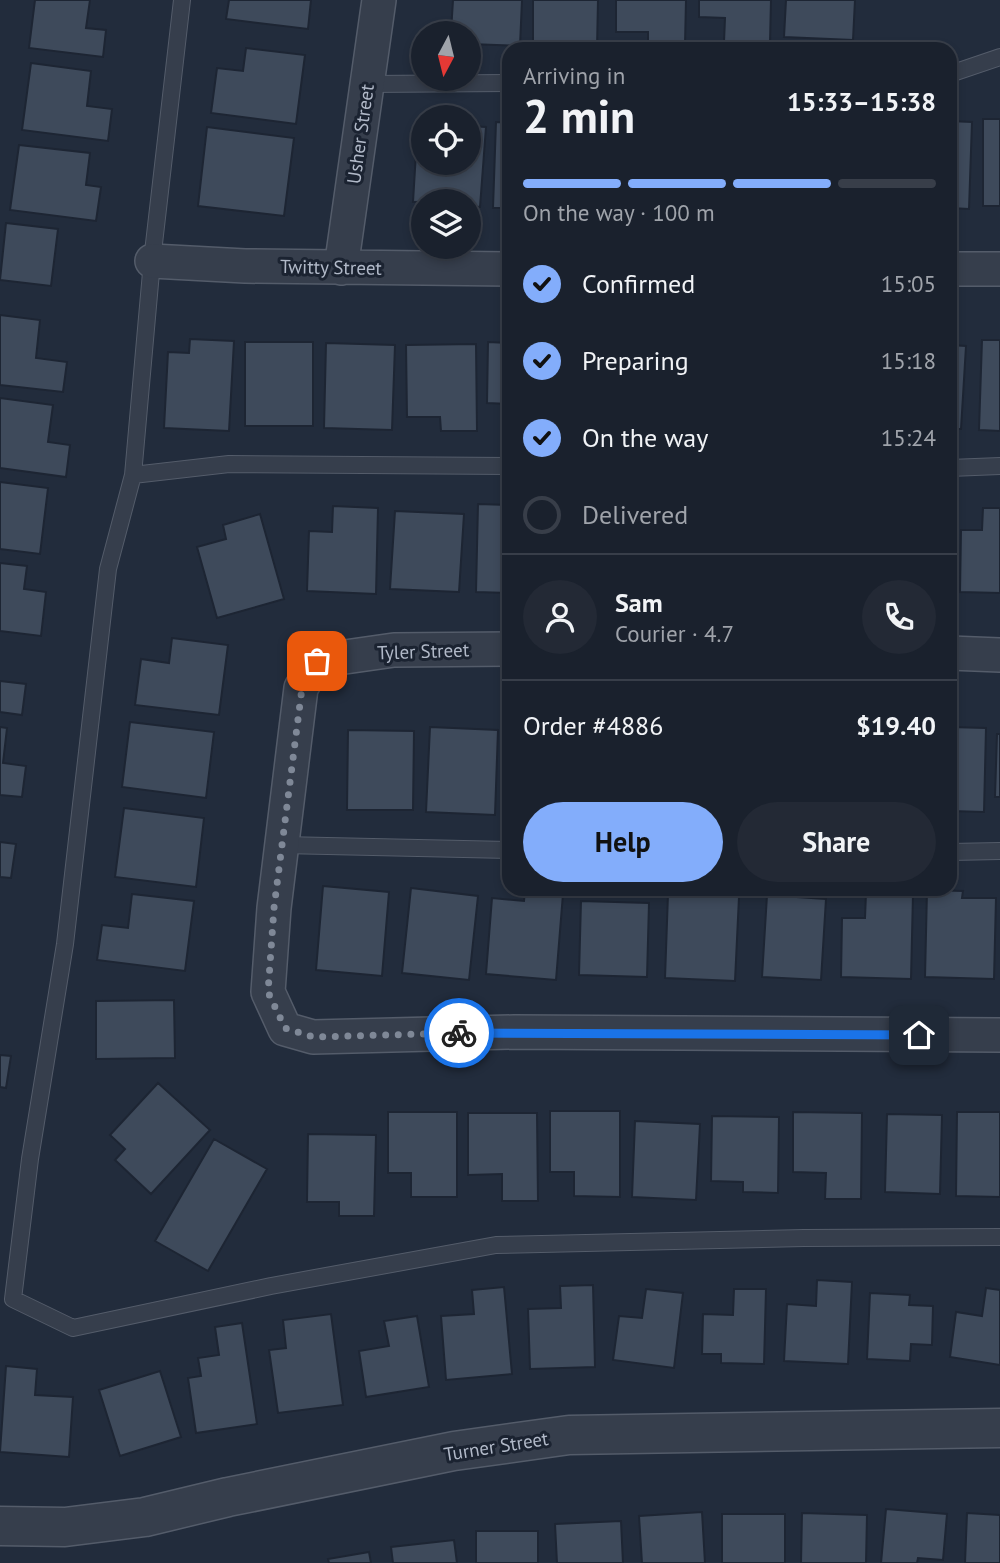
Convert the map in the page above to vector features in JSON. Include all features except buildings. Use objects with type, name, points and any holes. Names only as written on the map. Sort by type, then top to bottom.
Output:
[{"type":"street","name":"Usher Street","points":[[341,268],[379,0]]},
{"type":"street","name":"Twitty Street","points":[[152,261],[341,268],[502,269]]},
{"type":"street","points":[[957,269],[1000,269]]},
{"type":"street","name":"Tyler Street","points":[[282,845],[302,688],[317,661],[394,650],[502,649]]},
{"type":"street","points":[[957,653],[1000,654]]},
{"type":"street","points":[[282,845],[268,992],[285,1028],[313,1037],[514,1032],[1000,1035]]},
{"type":"street","name":"Turner Street","points":[[0,1526],[65,1527],[145,1517],[228,1497],[454,1451],[569,1435],[1000,1428]]},
{"type":"lane","points":[[182,0],[152,261],[133,475],[108,569],[65,944],[30,1159],[13,1299],[73,1328],[271,1286],[496,1245],[804,1238],[1000,1237]]},
{"type":"lane","points":[[957,72],[1000,57]]},
{"type":"lane","points":[[368,84],[502,83]]},
{"type":"lane","points":[[133,475],[229,464],[502,466]]},
{"type":"lane","points":[[957,468],[1000,466]]},
{"type":"lane","points":[[282,845],[502,850]]},
{"type":"lane","points":[[957,852],[1000,851]]},
{"type":"way so far","points":[[317,661],[302,688],[274,908],[268,992],[285,1028],[313,1037],[459,1033]]},
{"type":"route","points":[[459,1033],[919,1035]]}]
